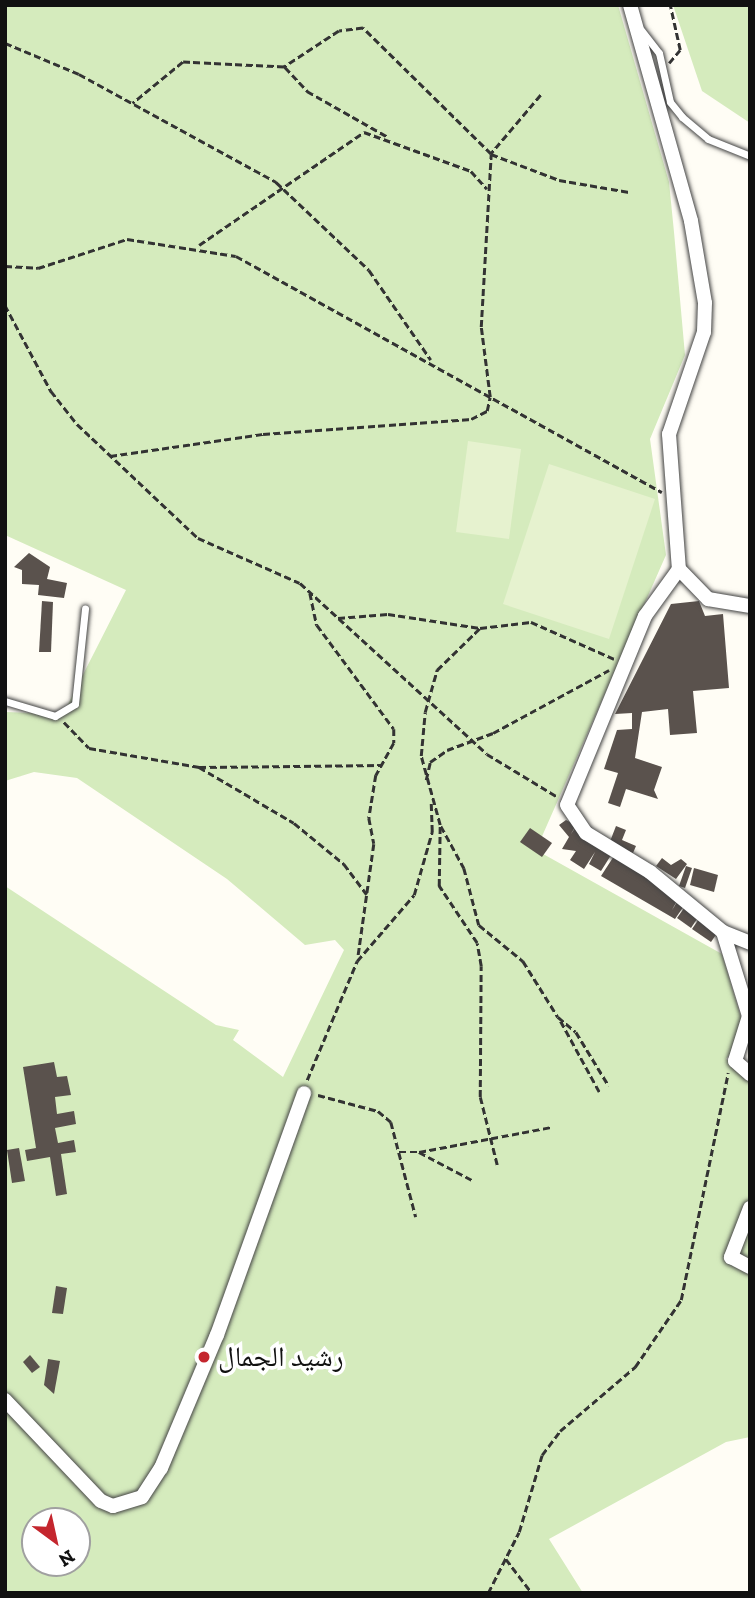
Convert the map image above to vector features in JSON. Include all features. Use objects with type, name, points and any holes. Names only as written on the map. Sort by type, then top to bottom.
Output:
[{"type":"street","points":[[629,5],[691,220],[705,303],[704,332],[671,419],[679,569],[645,617],[624,662],[567,805],[586,833],[650,872],[723,932],[750,943]]},
{"type":"street","points":[[679,569],[708,599],[750,606]]},
{"type":"street","points":[[723,932],[749,1016],[735,1061],[750,1074]]},
{"type":"street","points":[[5,1400],[101,1501],[113,1506],[142,1497],[161,1468],[216,1335],[304,1093]]},
{"type":"street","points":[[750,1208],[731,1257],[750,1267]]},
{"type":"lane","points":[[634,21],[659,53],[670,102],[682,117],[708,139],[750,156]]},
{"type":"lane","points":[[5,701],[61,716],[78,698],[85,609]]},
{"type":"path","points":[[659,53],[668,63],[680,50],[670,5]]},
{"type":"path","points":[[133,103],[183,61],[284,66],[338,31],[363,29],[491,154],[559,180],[629,192]]},
{"type":"path","points":[[5,43],[133,103],[285,190],[369,270],[412,340],[436,364]]},
{"type":"path","points":[[284,66],[307,91],[390,139],[471,171],[487,189]]},
{"type":"path","points":[[110,456],[263,435],[471,419],[487,411],[490,397],[481,327],[491,154],[541,95]]},
{"type":"path","points":[[197,247],[240,212],[285,190],[358,134],[390,139]]},
{"type":"path","points":[[5,266],[38,268],[127,239],[197,247],[236,256],[436,364],[674,499]]},
{"type":"path","points":[[5,305],[51,391],[110,456],[211,548],[280,571],[310,593],[472,741],[567,805]]},
{"type":"path","points":[[310,593],[317,625],[394,729],[369,818],[374,844],[357,961]]},
{"type":"path","points":[[338,618],[387,614],[480,628],[531,622],[624,662]]},
{"type":"path","points":[[480,628],[437,670],[420,734],[426,780],[440,825],[464,868],[479,925],[523,961],[558,1017],[599,1092]]},
{"type":"path","points":[[426,780],[430,762],[624,662]]},
{"type":"path","points":[[61,716],[73,738],[89,748],[199,767],[382,765]]},
{"type":"path","points":[[199,767],[294,823],[344,864],[367,894]]},
{"type":"path","points":[[416,1217],[391,1122],[378,1111],[304,1093],[330,1013],[357,961],[414,895],[432,832],[431,798]]},
{"type":"path","points":[[440,825],[439,886],[477,943],[481,966],[477,1037],[489,1138],[497,1165]]},
{"type":"path","points":[[558,1017],[576,1032],[609,1086]]},
{"type":"path","points":[[488,1593],[505,1558],[542,1455],[560,1431],[635,1367],[681,1300],[726,1077],[735,1061]]},
{"type":"path","points":[[399,1152],[419,1152],[551,1127]]},
{"type":"path","points":[[419,1152],[472,1180]]},
{"type":"path","points":[[505,1558],[532,1593]]},
{"type":"green space","points":[[5,5],[618,5],[669,182],[685,355],[650,439],[666,555],[536,850],[722,954],[746,1034],[726,1059],[750,1073],[750,1437],[726,1442],[549,1539],[583,1593],[5,1593],[5,886],[216,1025],[239,1030],[233,1040],[283,1077],[344,950],[335,940],[305,945],[227,879],[77,778],[34,772],[5,781],[5,712],[63,714],[126,590],[5,535]]},
{"type":"green space","points":[[673,5],[750,5],[750,123],[702,91]]},
{"type":"green space","points":[[468,441],[521,449],[509,539],[456,532]]},
{"type":"green space","points":[[549,464],[655,499],[609,639],[503,604]]},
{"type":"building","points":[[29,553],[50,567],[47,579],[67,583],[64,598],[38,595],[39,585],[22,584],[22,570],[14,567]]},
{"type":"building","points":[[42,601],[53,602],[51,652],[39,652]]},
{"type":"building","points":[[699,601],[705,616],[723,614],[729,688],[693,691],[697,733],[670,735],[668,709],[642,712],[635,758],[662,767],[654,790],[658,799],[626,789],[620,807],[608,803],[618,773],[604,769],[617,730],[632,729],[632,713],[615,714],[671,604]]},
{"type":"building","points":[[566,820],[576,825],[571,834],[575,828],[613,852],[601,871],[589,864],[595,852],[584,869],[570,860],[576,851],[562,849],[569,837],[559,825]]},
{"type":"building","points":[[616,826],[626,830],[622,840],[636,846],[633,853],[609,844]]},
{"type":"building","points":[[530,828],[552,843],[542,857],[520,842]]},
{"type":"building","points":[[614,856],[679,897],[672,910],[679,899],[686,903],[675,919],[601,876]]},
{"type":"building","points":[[662,858],[671,865],[681,859],[687,864],[676,879],[656,866]]},
{"type":"building","points":[[686,866],[692,868],[685,888],[679,886]]},
{"type":"building","points":[[694,868],[718,875],[714,892],[690,885]]},
{"type":"building","points":[[687,904],[701,913],[691,928],[677,918]]},
{"type":"building","points":[[701,916],[720,929],[711,942],[692,929]]},
{"type":"building","points":[[54,1062],[57,1077],[67,1076],[71,1095],[55,1097],[57,1114],[74,1111],[76,1124],[55,1128],[58,1143],[74,1140],[76,1152],[61,1154],[67,1194],[56,1196],[50,1157],[27,1161],[25,1150],[36,1148],[23,1067]]},
{"type":"building","points":[[19,1148],[25,1181],[12,1183],[7,1150]]},
{"type":"building","points":[[56,1286],[67,1288],[63,1314],[52,1313]]},
{"type":"building","points":[[30,1355],[40,1367],[32,1373],[23,1362]]},
{"type":"building","points":[[48,1359],[60,1361],[54,1394],[44,1385]]},
{"type":"place","name":"رشيد الجمال","points":[[204,1357]]}]
